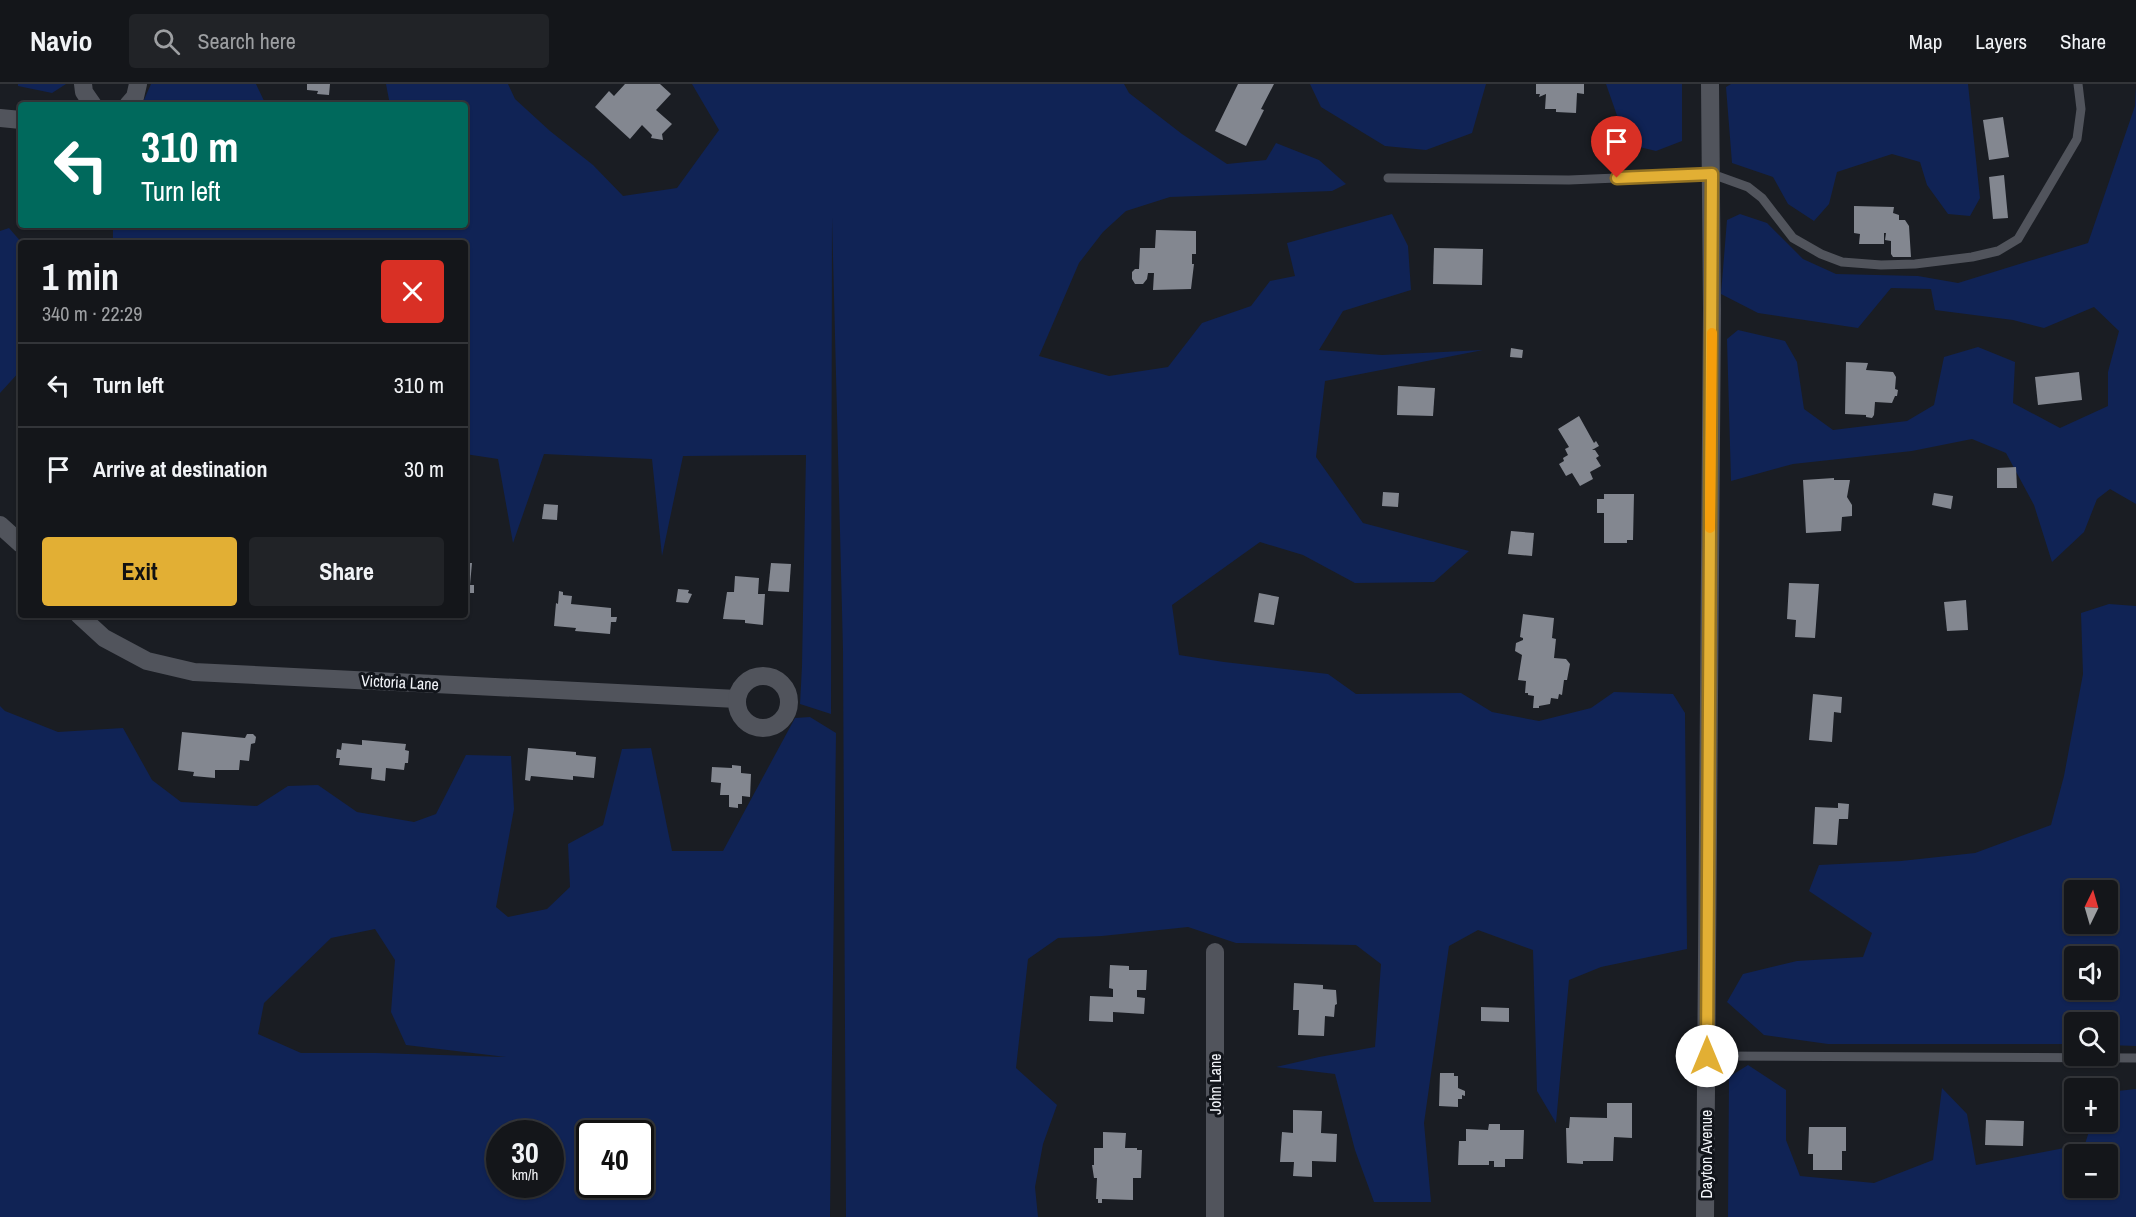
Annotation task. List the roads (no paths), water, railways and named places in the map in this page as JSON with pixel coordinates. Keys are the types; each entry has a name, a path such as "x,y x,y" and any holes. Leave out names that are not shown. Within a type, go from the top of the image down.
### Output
{"street":[{"path":"131,102 138,84"},
{"name":"Dayton Avenue","path":"1705,1217 1712,174 1710,84"},
{"path":"0,118 18,120"},
{"path":"0,525 18,541"},
{"name":"Victoria Lane","path":"82,618 104,638 147,661 194,672 737,699"},
{"name":"John Lane","path":"1215,952 1215,1217"}],"lane":[{"path":"1388,178 1569,180 1712,174 1748,187 1762,198 1793,238 1821,254 1842,262 1881,265 1915,264 1972,258 1998,251 2018,239 2077,140 2081,109 2078,84"},
{"path":"1707,1056 2136,1058"}]}
